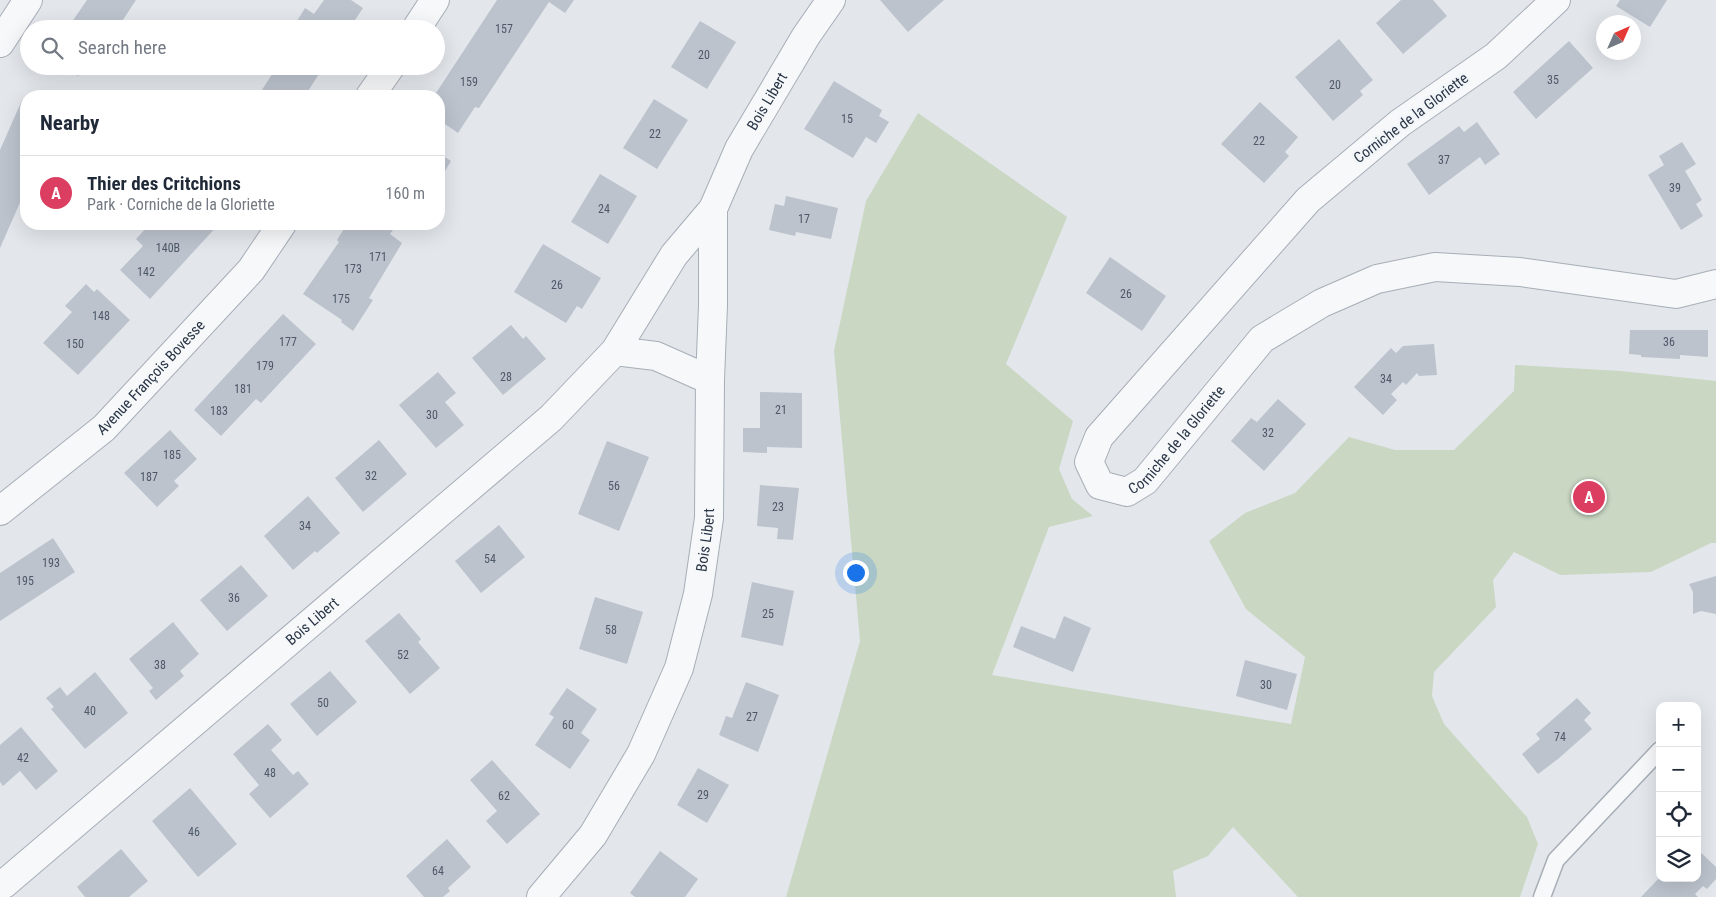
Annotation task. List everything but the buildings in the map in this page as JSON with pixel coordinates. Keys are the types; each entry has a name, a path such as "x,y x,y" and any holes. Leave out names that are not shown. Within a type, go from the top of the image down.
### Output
{"street":[{"path":"0,43 28,0"},
{"path":"422,20 435,0"},
{"name":"Bois Libert","path":"6,887 551,418 615,351 674,255 713,209 739,149 806,36 831,0"},
{"name":"Corniche de la Gloriette","path":"1556,0 1496,56 1400,123 1308,200 1099,437 1089,462 1100,485 1127,492 1145,481 1262,339 1322,302 1377,279 1435,267 1520,272 1676,294 1716,284"},
{"path":"374,90 384,75"},
{"name":"Bois Libert","path":"541,897 593,835 641,754 680,668 698,594 709,518 713,209"},
{"name":"Avenue François Bovesse","path":"0,511 104,428 251,270 278,230"},
{"path":"615,351 656,356 710,380"}],"lane":[{"path":"1542,897 1556,860 1656,754"}],"green space":[{"path":"918,113 1067,217 1006,364 1073,421 1059,469 1072,499 1093,516 1049,527 992,675 1291,724 1305,657 1246,609 1209,541 1245,513 1295,493 1349,437 1395,450 1454,450 1514,391 1515,365 1621,371 1716,381 1716,543 1711,543 1651,572 1560,575 1514,552 1493,580 1496,607 1434,672 1432,696 1444,724 1527,817 1538,844 1520,897 1298,897 1233,827 1208,856 1173,871 1176,897 786,897 860,641 834,351 866,201"}],"place":[{"name":"Thier des Critchions","path":"1589,497"}]}
